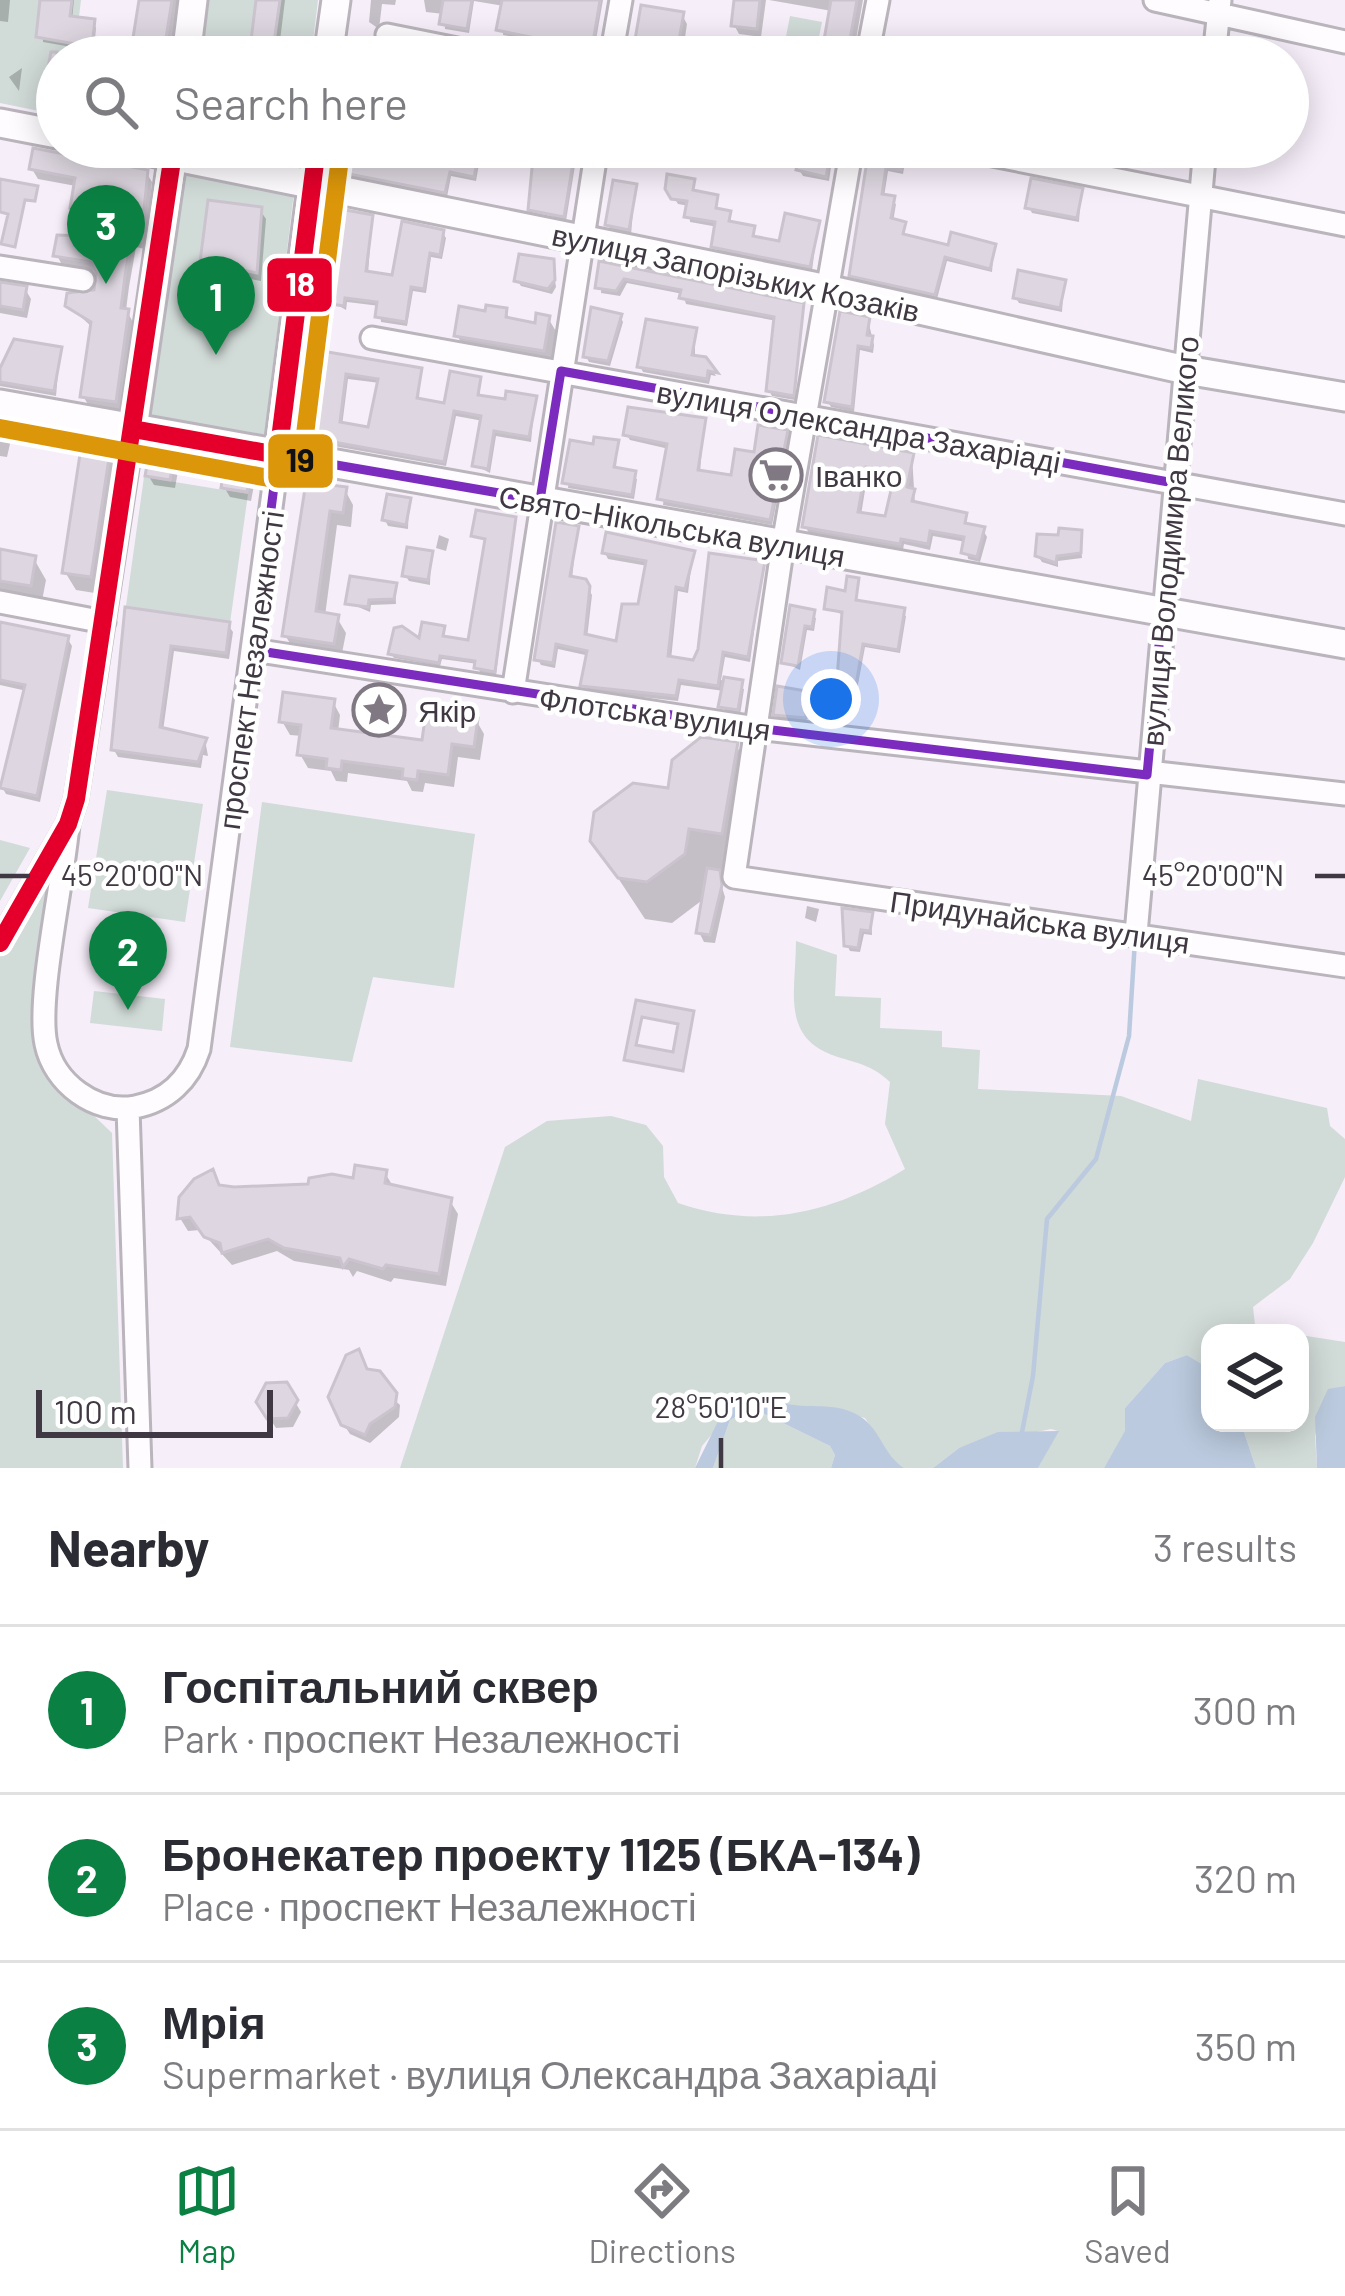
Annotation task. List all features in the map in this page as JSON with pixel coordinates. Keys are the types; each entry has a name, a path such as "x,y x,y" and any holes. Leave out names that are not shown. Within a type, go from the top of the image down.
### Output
{"main road":[{"path":"189,36 193,0"},
{"path":"331,36 336,0"},
{"path":"0,123 36,130"},
{"path":"133,429 171,168"},
{"name":"вулиця Запорізьких Козаків","path":"242,168 827,289 1185,378 1345,397"},
{"name":"проспект Незалежності","path":"278,455 314,168"},
{"name":"Свято-Нікольська вулиця","path":"0,404 1345,644"}],"street":[{"path":"615,36 621,0"},
{"path":"872,36 878,0"},
{"path":"1155,0 1219,6 1345,42"},
{"path":"1216,36 1219,6"},
{"path":"387,35 392,36"},
{"path":"513,692 594,168"},
{"path":"756,728 848,168"},
{"path":"1052,168 1345,225"},
{"name":"вулиця Володимира Великого","path":"1136,934 1160,614 1203,168"},
{"path":"0,267 83,280"},
{"name":"вулиця Олександра Захаріаді","path":"373,338 1345,514"},
{"path":"133,429 68,824 46,1044 68,1085 90,1101 128,1108 140,1468"},
{"name":"проспект Незалежності","path":"128,1108 158,1101 185,1079 199,1049 278,455"},
{"path":"0,602 104,622"},
{"name":"Флотська вулиця","path":"253,650 756,728 1345,794"},
{"name":"Придунайська вулиця","path":"756,728 734,877 1345,966"},
{"path":"0,943 68,824"}],"highlighted area":[{"path":"561,371 1174,483 1147,775 756,728 253,650 278,455 540,500"}],"shaded area":[{"path":"0,0 81,0 77,36 36,36 36,110 0,103"},
{"path":"206,0 318,0 314,36 201,36"},
{"path":"790,16 822,22 819,36 786,36"},
{"path":"185,172 294,192 264,441 151,423 147,414"},
{"path":"144,477 248,494 230,623 126,606"},
{"path":"107,790 203,804 185,922 88,908"},
{"path":"262,802 475,834 454,988 373,977 352,1062 230,1047"},
{"path":"0,840 30,848 0,901"},
{"path":"50,874 33,1038 45,1069 112,1133 123,1468 0,1468 0,956"},
{"path":"796,941 837,955 835,996 881,998 880,1028 942,1031 942,1047 980,1050 978,1089 1121,1096 1191,1121 1198,1079 1327,1108 1330,1126 1345,1139 1345,1177 1290,1279 1253,1307 1255,1324 1201,1324 1201,1364 1187,1355 1165,1363 1125,1408 1126,1431 1104,1468 1038,1468 1058,1431 1051,1429 959,1448 933,1468 904,1468 893,1461 865,1418 792,1409 745,1395 702,1446 695,1468 400,1468 505,1147 547,1121 611,1116 646,1125 663,1146 664,1177 678,1203 738,1216 795,1213 823,1206 905,1169 885,1124 890,1082 867,1067 821,1050 808,1039 795,1012"},
{"path":"94,991 165,999 162,1031 90,1023"},
{"path":"1309,1336 1345,1342 1345,1386 1328,1390 1315,1436 1317,1468 1256,1468 1244,1432 1309,1432"},
{"path":"752,1408 830,1446 835,1455 831,1468 713,1468 730,1420"}],"water":[{"path":"1187,1355 1201,1364 1201,1432 1244,1432 1256,1468 1104,1468 1125,1431 1125,1408 1165,1363"},
{"path":"1345,1386 1345,1468 1317,1468 1315,1417 1328,1389"},
{"path":"760,1393 786,1404 837,1408 861,1417 904,1468 831,1468 835,1455 830,1446 752,1408 730,1420 713,1468 695,1468 727,1403"},
{"path":"1059,1431 1038,1468 933,1468 959,1448 998,1432"}],"building":[{"path":"40,0 72,0 70,16 95,19 93,36 36,36"},
{"path":"139,0 172,0 166,36 133,36"},
{"path":"256,0 280,0 275,36 252,36"},
{"path":"443,0 472,0 467,29 439,24"},
{"path":"502,0 600,0 594,36 525,36 496,30"},
{"path":"734,0 760,0 757,29 731,26"},
{"path":"831,0 857,0 851,36 825,36"},
{"path":"641,5 684,12 680,36 636,36"},
{"path":"33,148 36,168 148,170 141,240 131,239 125,276 121,308 129,309 116,402 80,397 91,322 65,306 67,293 94,290 96,274 91,262 53,256 57,235 93,236 97,212 70,208 75,178 29,169"},
{"path":"349,168 476,168 474,177 450,172 445,193 349,174"},
{"path":"532,168 572,168 564,217 528,210"},
{"path":"796,168 828,168 826,177"},
{"path":"866,168 886,168 882,194 895,196 891,218 906,222 903,234 948,245 951,232 996,244 990,269 945,257 935,295 849,276"},
{"path":"667,174 695,179 693,190 718,195 716,208 731,211 729,221 755,226 753,236 779,241 785,213 820,221 810,267 711,247 715,222 684,217 687,201 671,199 665,189"},
{"path":"1031,178 1083,188 1077,218 1025,208"},
{"path":"0,179 38,186 35,201 25,200 15,247 1,244 8,214 0,212"},
{"path":"613,180 637,184 629,230 605,225"},
{"path":"208,200 262,207 257,273 200,262"},
{"path":"340,209 373,215 366,271 392,275 402,221 444,230 440,255 430,253 424,289 411,287 406,322 375,317 377,302 345,298 344,306 331,304"},
{"path":"519,254 554,259 555,280 548,289 514,281"},
{"path":"599,261 804,303 794,396 766,391 774,317 679,298 681,290 624,279 616,291 595,288"},
{"path":"1018,270 1066,280 1060,308 1013,298"},
{"path":"0,282 27,286 23,310 0,306"},
{"path":"486,305 507,308 506,317 535,323 536,313 550,316 544,351 454,336 459,306 485,311"},
{"path":"591,307 622,314 608,361 583,357"},
{"path":"840,311 870,317 867,335 873,336 871,348 858,346 852,407 824,402"},
{"path":"646,319 697,328 692,355 706,357 718,373 708,371 707,379 637,367"},
{"path":"14,339 62,347 54,391 0,382 0,368"},
{"path":"322,351 422,368 417,398 444,403 450,371 481,377 478,395 505,399 506,391 537,396 529,437 494,431 488,469 472,466 481,416 454,411 444,462 311,438","holes":["346,374 378,379 368,427 340,422"]},
{"path":"628,407 706,418 698,470 731,475 735,449 754,452 758,425 788,430 770,520 657,499 667,444 623,435"},
{"path":"818,435 914,453 907,487 915,489 912,501 967,513 965,523 985,527 977,557 961,553 964,537 930,531 928,544 901,539 900,544 802,527","holes":["866,467 895,473 885,516 858,512"]},
{"path":"594,437 619,440 614,467 636,471 632,495 562,483 570,440 593,444"},
{"path":"82,441 111,445 91,577 62,573"},
{"path":"149,454 174,459 170,480 145,476"},
{"path":"224,468 250,473 247,492 221,488"},
{"path":"306,482 347,487 343,513 330,511 316,611 339,615 334,644 282,636"},
{"path":"387,494 411,498 406,525 382,520"},
{"path":"476,510 516,517 495,672 474,668 475,661 440,656 439,663 388,654 394,628 402,626 419,638 422,622 445,626 443,636 468,640 485,539 471,536"},
{"path":"556,522 579,526 570,576 586,579 590,586 585,634 616,641 622,604 638,604 646,561 602,553 606,532 695,551 685,589 676,587 668,656 693,660 698,649 709,553 765,561 748,657 723,652 718,686 679,680 676,696 580,686 587,651 556,644 553,663 534,660"},
{"path":"1059,528 1082,530 1081,553 1057,556 1056,563 1035,556 1037,534 1058,535"},
{"path":"407,547 433,551 428,580 402,576"},
{"path":"0,549 36,556 31,586 0,581"},
{"path":"350,576 397,583 394,599 369,600 368,607 345,604"},
{"path":"847,576 859,578 856,600 905,608 898,650 863,644 852,708 835,706 842,612 824,609 827,587 845,591"},
{"path":"790,605 815,610 812,627 805,626 798,666 781,663"},
{"path":"125,607 230,622 226,653 171,646 160,727 207,738 198,762 111,750"},
{"path":"0,622 69,636 37,796 0,788 25,685 0,680"},
{"path":"724,677 743,680 738,710 718,707"},
{"path":"777,686 806,691 806,718 773,715"},
{"path":"283,692 335,699 331,728 422,740 426,711 478,718 474,747 452,744 448,775 418,771 417,780 402,778 403,769 342,761 341,770 326,768 327,759 297,755 301,725 279,722"},
{"path":"701,737 738,742 722,834 689,829 685,854 647,882 618,878 590,841 594,812 633,783 668,788 672,760"},
{"path":"707,868 720,870 722,885 710,935 696,933"},
{"path":"842,908 873,912 870,931 861,930 858,948 844,946"},
{"path":"636,1000 694,1011 683,1071 624,1060","holes":["642,1017 678,1024 673,1052 636,1045"]},
{"path":"355,1165 387,1170 385,1183 452,1198 439,1274 386,1265 383,1269 349,1259 343,1267 340,1258 284,1248 268,1239 222,1253 220,1243 204,1237 190,1217 177,1219 179,1197 194,1179 213,1169 219,1185 234,1187 308,1184 309,1178 332,1174 353,1178"},
{"path":"359,1349 367,1369 380,1371 397,1393 395,1407 370,1424 365,1435 341,1425 328,1397 346,1355"},
{"path":"287,1382 298,1400 288,1418 267,1419 256,1402 266,1383"}],"waterway":[{"path":"1022,1432 1033,1376 1047,1219 1096,1159 1129,1036 1135,940"}],"transit line":[{"name":"18","path":"0,943 68,824 76,799 171,168"},
{"name":"18","path":"133,429 278,455 314,168"},
{"name":"19","path":"0,428 274,479 293,474 302,458 339,168"}],"place":[{"name":"Мрія","path":"106,284"},
{"name":"Госпітальний сквер","path":"216,355"},
{"name":"Іванко","path":"776,475"},
{"name":"Якір","path":"379,710"},
{"name":"Бронекатер проекту 1125 (БКА-134)","path":"128,1010"}]}
